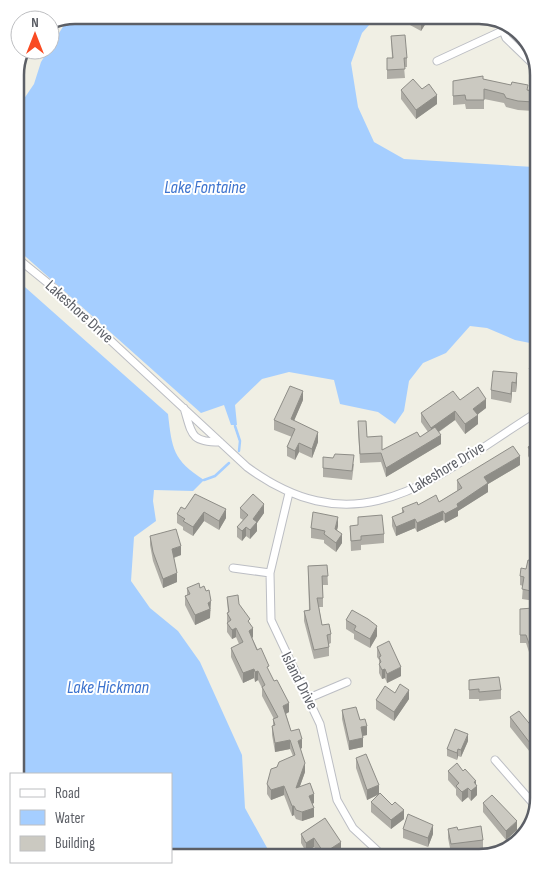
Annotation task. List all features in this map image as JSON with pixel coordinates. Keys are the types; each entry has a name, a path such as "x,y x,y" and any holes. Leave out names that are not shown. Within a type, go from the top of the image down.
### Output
{"street":[{"path":"437,61 502,30 520,54 528,60"},
{"name":"Lakeshore Drive","path":"24,264 54,288 254,472 289,493 316,501 346,504 394,497 428,481 530,417"},
{"path":"184,408 193,436 200,442 220,442"},
{"name":"Island Drive","path":"289,493 270,573 269,608 274,631 309,698 320,724 337,800 353,828 376,849"},
{"path":"233,568 270,573"},
{"path":"309,698 347,682"},
{"path":"495,760 530,800"}],"water":[{"name":"Lake Fontaine","path":"370,24 362,33 351,63 358,107 374,142 404,159 530,167 530,343 515,340 487,328 470,326 446,353 423,363 409,381 404,411 395,424 378,412 340,404 334,380 289,372 262,379 235,405 237,425 231,425 224,405 201,413 24,255 24,99 34,84 42,60 60,60 60,31 64,25"},
{"name":"Lake Hickman","path":"24,286 168,414 176,453 186,466 204,480 193,491 154,490 153,501 156,521 134,537 131,581 150,608 178,631 200,662 242,755 245,808 268,849 172,849 172,773 24,773"}],"building":[{"path":"405,35 407,58 404,58 405,69 387,70 387,58 393,58 391,36"},
{"path":"483,76 483,79 511,85 512,82 528,85 527,90 530,90 530,102 506,98 504,94 484,89 484,100 466,100 465,95 453,96 453,81"},
{"path":"413,79 422,89 429,84 437,95 416,110 401,90"},
{"path":"493,371 517,373 516,383 512,382 511,394 491,390"},
{"path":"290,386 303,391 291,419 318,432 312,449 299,443 295,451 287,447 295,429 274,420"},
{"path":"478,387 486,399 473,409 478,415 465,424 455,411 431,428 421,413 453,391 460,400"},
{"path":"358,421 366,421 367,437 382,436 382,450 417,432 420,437 435,427 441,435 386,468 381,453 360,454"},
{"path":"513,446 520,456 484,477 488,483 457,504 458,507 445,514 443,511 417,523 415,519 396,527 392,517 404,512 402,508 417,502 418,505 436,495 439,502 462,488 457,480"},
{"path":"335,454 354,455 352,471 323,468 323,457 333,458"},
{"path":"195,494 226,509 219,521 204,512 193,527 183,521 185,519 177,514 181,507 185,509"},
{"path":"253,494 264,504 253,519 257,522 250,530 246,527 242,531 237,527 248,515 240,508"},
{"path":"313,512 338,517 335,529 342,534 336,543 324,534 325,531 311,528"},
{"path":"382,515 384,534 361,536 361,540 351,541 350,526 358,525 358,517"},
{"path":"176,529 181,546 172,549 177,573 163,579 153,552 150,536"},
{"path":"528,560 530,560 530,591 522,589 524,577 520,576 521,568 526,569"},
{"path":"327,565 328,576 322,576 323,598 317,598 322,625 329,624 331,634 327,635 329,647 314,650 304,611 310,610 308,566"},
{"path":"199,583 200,588 204,586 206,591 209,590 211,601 208,603 210,609 195,615 185,596 190,594 187,588"},
{"path":"238,595 239,604 250,619 248,621 253,628 249,631 257,650 261,648 274,681 277,680 289,703 283,706 291,731 299,729 302,739 298,741 305,763 296,788 310,783 314,794 309,796 314,808 302,812 292,806 284,786 271,790 267,784 271,769 277,767 279,762 295,755 290,740 275,743 272,726 275,725 273,719 278,717 262,687 265,685 258,671 255,672 254,669 243,673 231,648 243,642 236,628 232,630 227,623 231,620 227,613 229,612 227,597"},
{"path":"530,608 530,646 526,635 520,635 520,609"},
{"path":"352,610 377,626 370,639 354,630 356,626 346,620"},
{"path":"389,641 401,667 387,674 385,669 382,670 379,664 381,662 379,657 381,656 377,647"},
{"path":"499,677 501,690 479,692 479,689 469,690 469,680"},
{"path":"400,684 409,690 394,712 376,700 385,686 395,693"},
{"path":"356,707 360,720 365,719 367,726 361,727 363,738 349,741 342,710"},
{"path":"519,711 530,724 530,743 510,717"},
{"path":"455,729 468,734 461,750 458,749 457,753 447,749"},
{"path":"366,754 379,785 367,790 356,758"},
{"path":"457,763 463,771 465,769 476,781 474,782 477,786 471,791 468,788 462,792 456,786 459,783 448,771"},
{"path":"380,793 392,805 395,802 404,810 391,820 371,802"},
{"path":"492,795 517,821 506,831 483,803"},
{"path":"408,814 433,825 428,838 403,829"},
{"path":"325,818 341,842 330,849 321,849 314,838 306,843 301,834"},
{"path":"481,826 483,840 451,844 448,829 457,827 458,830"}],"waterway":[{"path":"235,426 240,441 239,451"},
{"path":"204,480 215,476 229,463"}]}
